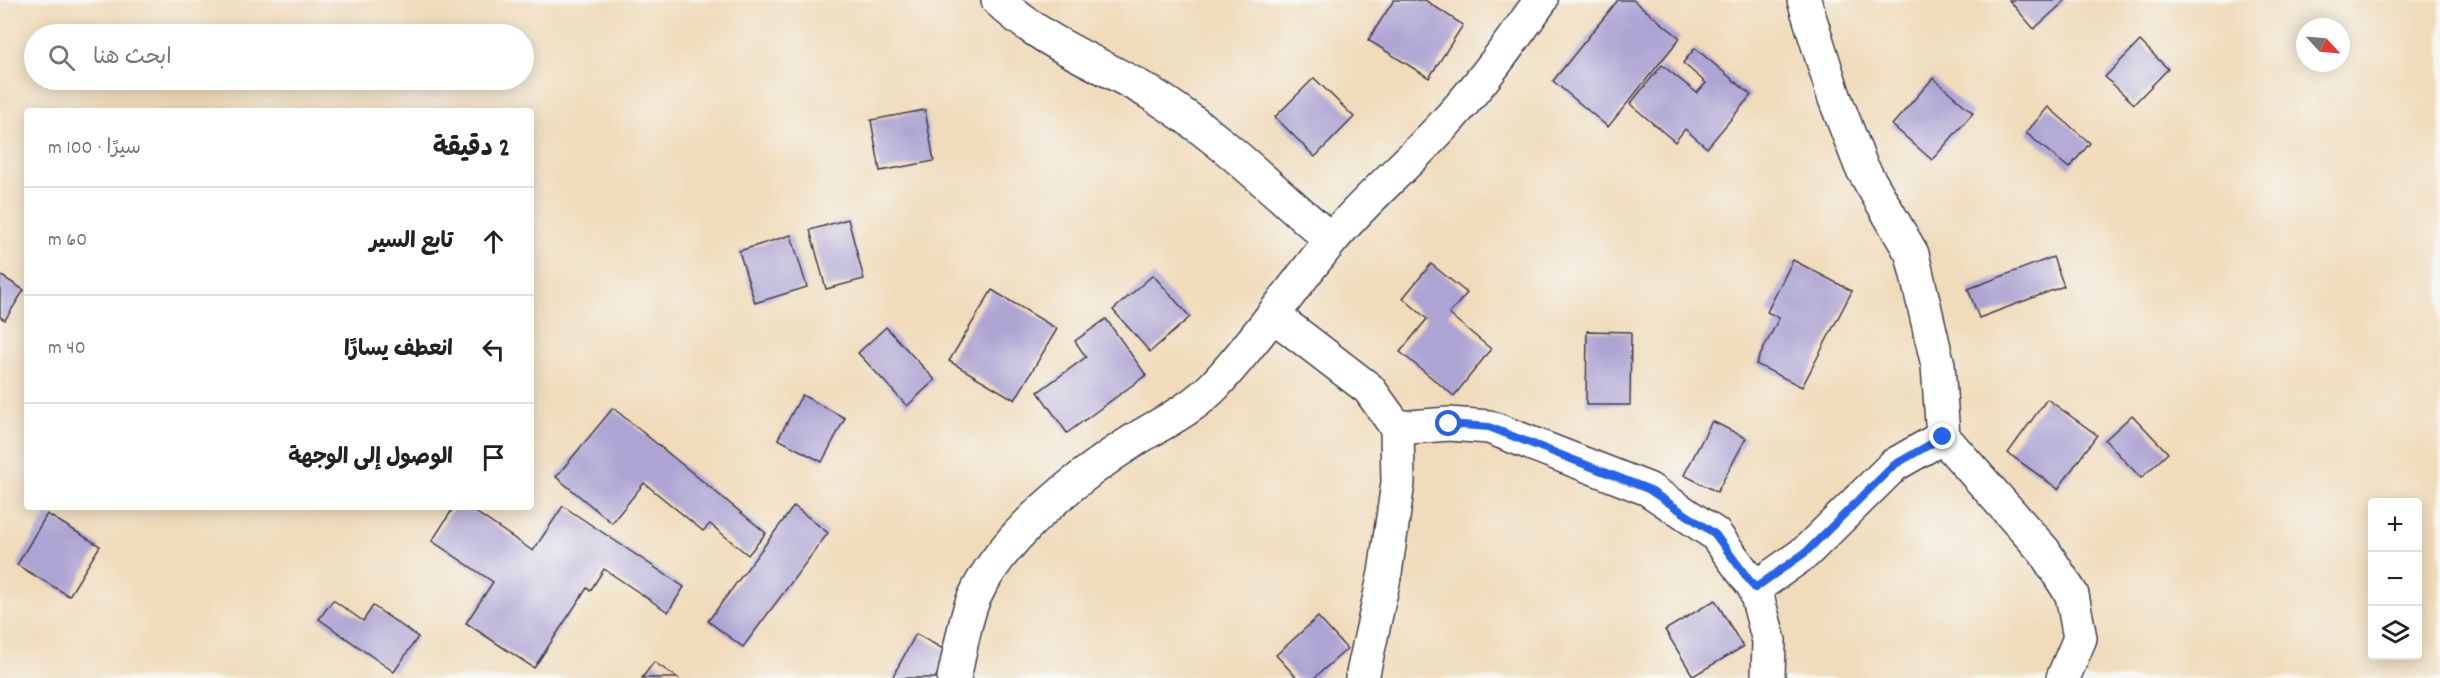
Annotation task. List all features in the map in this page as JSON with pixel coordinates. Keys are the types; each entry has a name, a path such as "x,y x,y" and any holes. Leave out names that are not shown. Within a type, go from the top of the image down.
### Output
{"street":[{"path":"998,0 1016,18 1063,48 1150,93 1204,131 1331,240"},
{"path":"954,678 974,599 995,563 1041,512 1089,471 1137,439 1178,416 1214,386 1274,316 1331,240 1449,119 1541,0"},
{"path":"1804,0 1833,96 1861,166 1912,254 1938,365 1943,437 2044,551 2072,595 2080,638 2063,678"},
{"path":"1274,316 1369,389 1397,428 1398,483 1385,573 1362,678"},
{"path":"1397,428 1449,424 1489,427 1648,489 1715,534 1755,588 1769,641 1768,678"},
{"path":"1755,588 1806,552 1894,465 1943,437"}],"building":[{"path":"1394,0 1425,0 1463,25 1429,78 1368,40"},
{"path":"1618,0 1633,0 1680,38 1608,127 1553,81"},
{"path":"2009,0 2066,0 2034,29"},
{"path":"2140,41 2168,69 2134,104 2105,77"},
{"path":"1695,48 1751,95 1707,148 1685,129 1675,142 1630,104 1662,65 1697,93 1706,83 1683,63"},
{"path":"1314,78 1354,117 1315,157 1275,117"},
{"path":"1933,78 1973,113 1932,160 1892,125"},
{"path":"2048,107 2090,143 2069,168 2026,133"},
{"path":"925,110 934,161 880,171 871,120"},
{"path":"848,219 864,279 826,289 810,230"},
{"path":"791,235 807,287 755,303 739,251"},
{"path":"2053,257 2064,286 1979,318 1968,289"},
{"path":"1793,260 1852,291 1802,387 1756,364 1779,318 1767,312"},
{"path":"1431,264 1467,293 1449,314 1491,349 1454,396 1400,352 1427,319 1403,298"},
{"path":"0,275 24,290 5,320 0,317"},
{"path":"1153,275 1190,317 1150,352 1113,310"},
{"path":"992,290 1057,329 1015,400 949,361"},
{"path":"1106,319 1146,375 1067,433 1038,392 1086,357 1075,341"},
{"path":"886,327 935,380 907,406 858,353"},
{"path":"1587,331 1631,332 1630,405 1586,405"},
{"path":"802,395 845,418 822,462 778,439"},
{"path":"2047,399 2097,435 2058,489 2008,453"},
{"path":"613,408 766,533 748,555 710,524 703,531 644,483 612,523 556,477"},
{"path":"2132,415 2168,453 2141,478 2105,440"},
{"path":"1712,421 1746,438 1717,492 1684,475"},
{"path":"563,506 684,587 668,612 604,569 590,591 587,588 534,668 466,623 493,582 432,541 452,510 472,510 533,551"},
{"path":"794,506 828,533 743,647 708,621"},
{"path":"47,514 100,546 69,596 17,565"},
{"path":"333,600 363,621 373,606 418,637 394,672 319,619"},
{"path":"1715,600 1743,647 1693,676 1665,630"},
{"path":"1318,617 1347,649 1314,678 1297,678 1276,655"},
{"path":"916,634 949,652 935,678 892,678"},
{"path":"654,662 678,678 642,678"}],"route":[{"path":"1449,424 1489,427 1648,489 1715,534 1733,555 1755,588 1806,552 1894,465 1943,437"}]}
